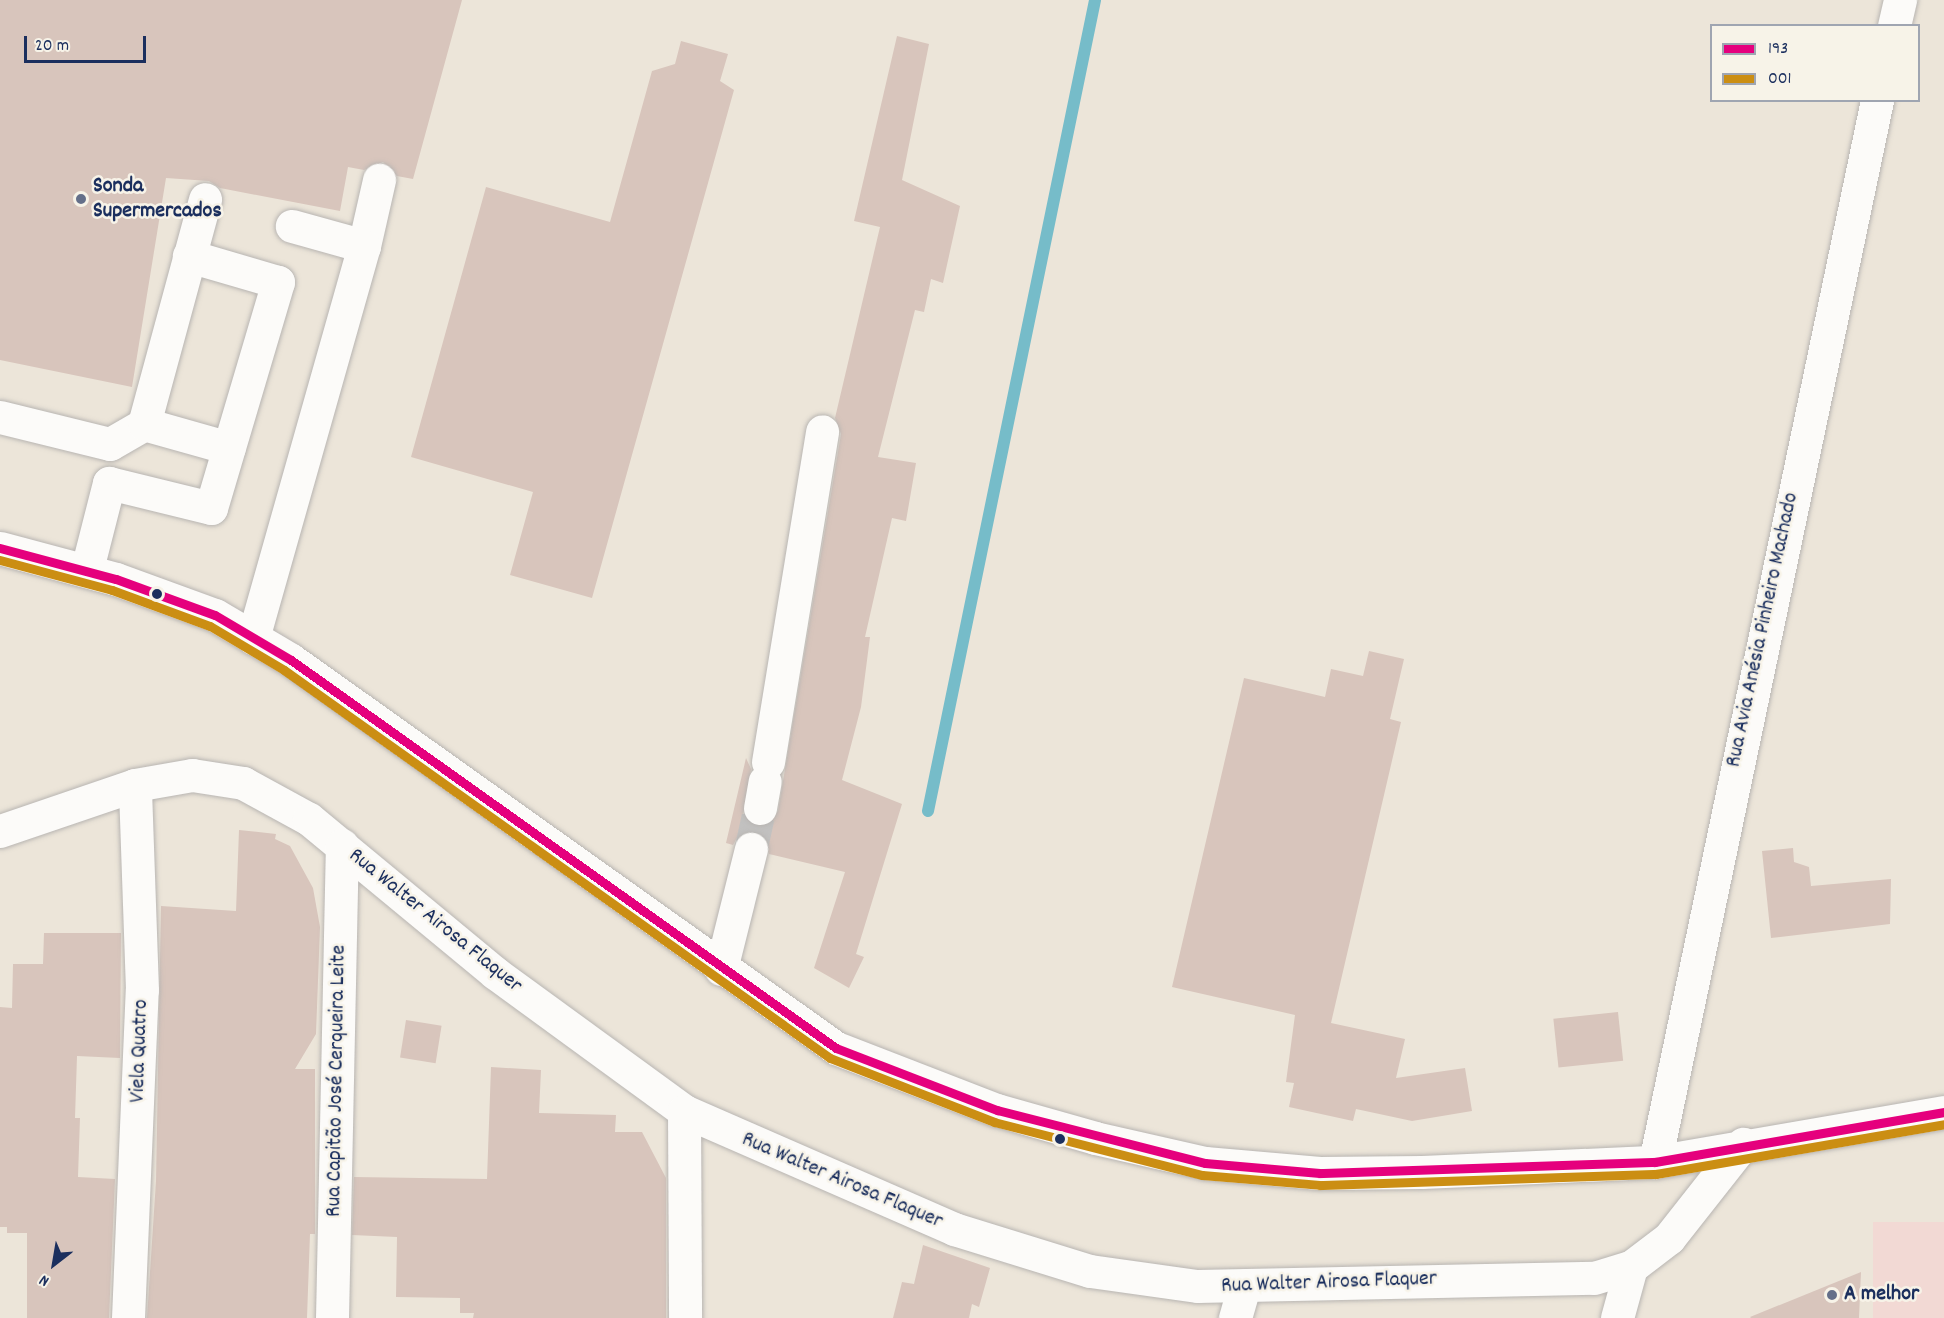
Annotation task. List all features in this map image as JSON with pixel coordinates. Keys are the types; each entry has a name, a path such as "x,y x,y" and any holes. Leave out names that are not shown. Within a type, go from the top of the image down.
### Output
{"street":[{"path":"1894,24 1900,0"},
{"name":"Rua Avia Anésia Pinheiro Machado","path":"1655,1162 1877,102"},
{"path":"253,638 364,246 379,180"},
{"path":"0,417 110,444 144,424 205,199"},
{"path":"292,226 364,246"},
{"path":"87,569 109,483 211,508 278,282 189,256"},
{"path":"144,424 229,448"},
{"path":"764,784 822,431"},
{"path":"0,548 87,569 214,615 253,638 798,1026 881,1067 1030,1119 1205,1163 1331,1173 1655,1162 1743,1144 1944,1112"},
{"name":"Rua Walter Airosa Flaquer","path":"0,831 135,785 192,776 243,783 274,797 342,845 495,973 684,1111 965,1233 1090,1271 1197,1286 1244,1287 1594,1278 1631,1267 1669,1238 1743,1144"},
{"name":"Viela Quatro","path":"128,1318 141,990 135,785"},
{"name":"Rua Capitão José Cerqueira Leite","path":"332,1318 342,845"},
{"path":"720,969 751,849"},
{"path":"684,1111 685,1318"},
{"path":"1617,1318 1631,1267"},
{"path":"1235,1318 1244,1287"}],"shaded area":[{"path":"1873,1222 1944,1222 1944,1318 1873,1318"}],"building":[{"name":"Sonda Supermercados","path":"0,0 462,0 413,179 397,176 383,162 364,170 348,167 340,211 220,188 209,181 166,178 132,387 0,360"},
{"path":"897,36 929,44 902,180 960,206 943,283 931,279 924,312 915,310 878,457 916,463 906,521 892,518 865,637 870,637 861,707 842,780 902,804 856,954 864,957 849,988 814,968 845,872 769,854 764,836 755,831 738,836 733,845 726,843 746,758 751,769 743,815 756,826 766,826 778,811 841,434 835,418 880,227 854,221"},
{"path":"681,41 728,54 720,81 734,90 592,598 510,575 533,492 411,457 486,187 610,222 652,71 675,64"},
{"path":"1369,651 1404,659 1390,719 1401,722 1331,1023 1405,1039 1396,1078 1465,1068 1472,1111 1412,1121 1356,1109 1353,1121 1289,1107 1294,1083 1286,1082 1295,1015 1172,987 1244,678 1325,697 1331,669 1363,676"},
{"path":"239,830 276,834 275,839 290,846 313,888 320,927 316,1034 295,1069 315,1069 315,1234 310,1234 307,1318 147,1318 156,1181 161,906 236,911"},
{"path":"1793,848 1794,862 1809,867 1811,886 1891,879 1890,924 1771,938 1762,851"},
{"path":"44,933 121,933 120,1058 77,1056 75,1118 80,1118 78,1177 115,1179 109,1318 27,1318 27,1233 7,1233 7,1227 0,1227 0,1007 12,1008 13,964 43,964"},
{"path":"1618,1012 1623,1061 1558,1068 1553,1019"},
{"path":"406,1020 442,1026 436,1063 400,1058"},
{"path":"491,1067 541,1070 539,1113 616,1115 615,1132 642,1132 666,1178 666,1318 473,1318 474,1313 460,1313 460,1298 396,1297 397,1237 352,1235 354,1177 487,1179"},
{"path":"923,1245 990,1268 979,1307 972,1304 969,1318 893,1318 902,1282 914,1284"},
{"name":"A melhor","path":"1861,1272 1859,1318 1750,1317"}],"waterway":[{"path":"928,811 1095,0"}],"tunnel":[{"path":"751,849 760,808"}],"transit line":[{"name":"193","path":"0,548 116,579 215,615 291,660 836,1048 997,1110 1205,1163 1320,1173 1655,1162 1944,1112"},
{"name":"001","path":"0,560 112,590 210,626 284,670 830,1058 994,1122 1202,1175 1320,1185 1656,1174 1944,1124"}],"place":[{"name":"Sonda Supermercados","path":"81,199"},
{"name":"A melhor","path":"1832,1295"}]}
